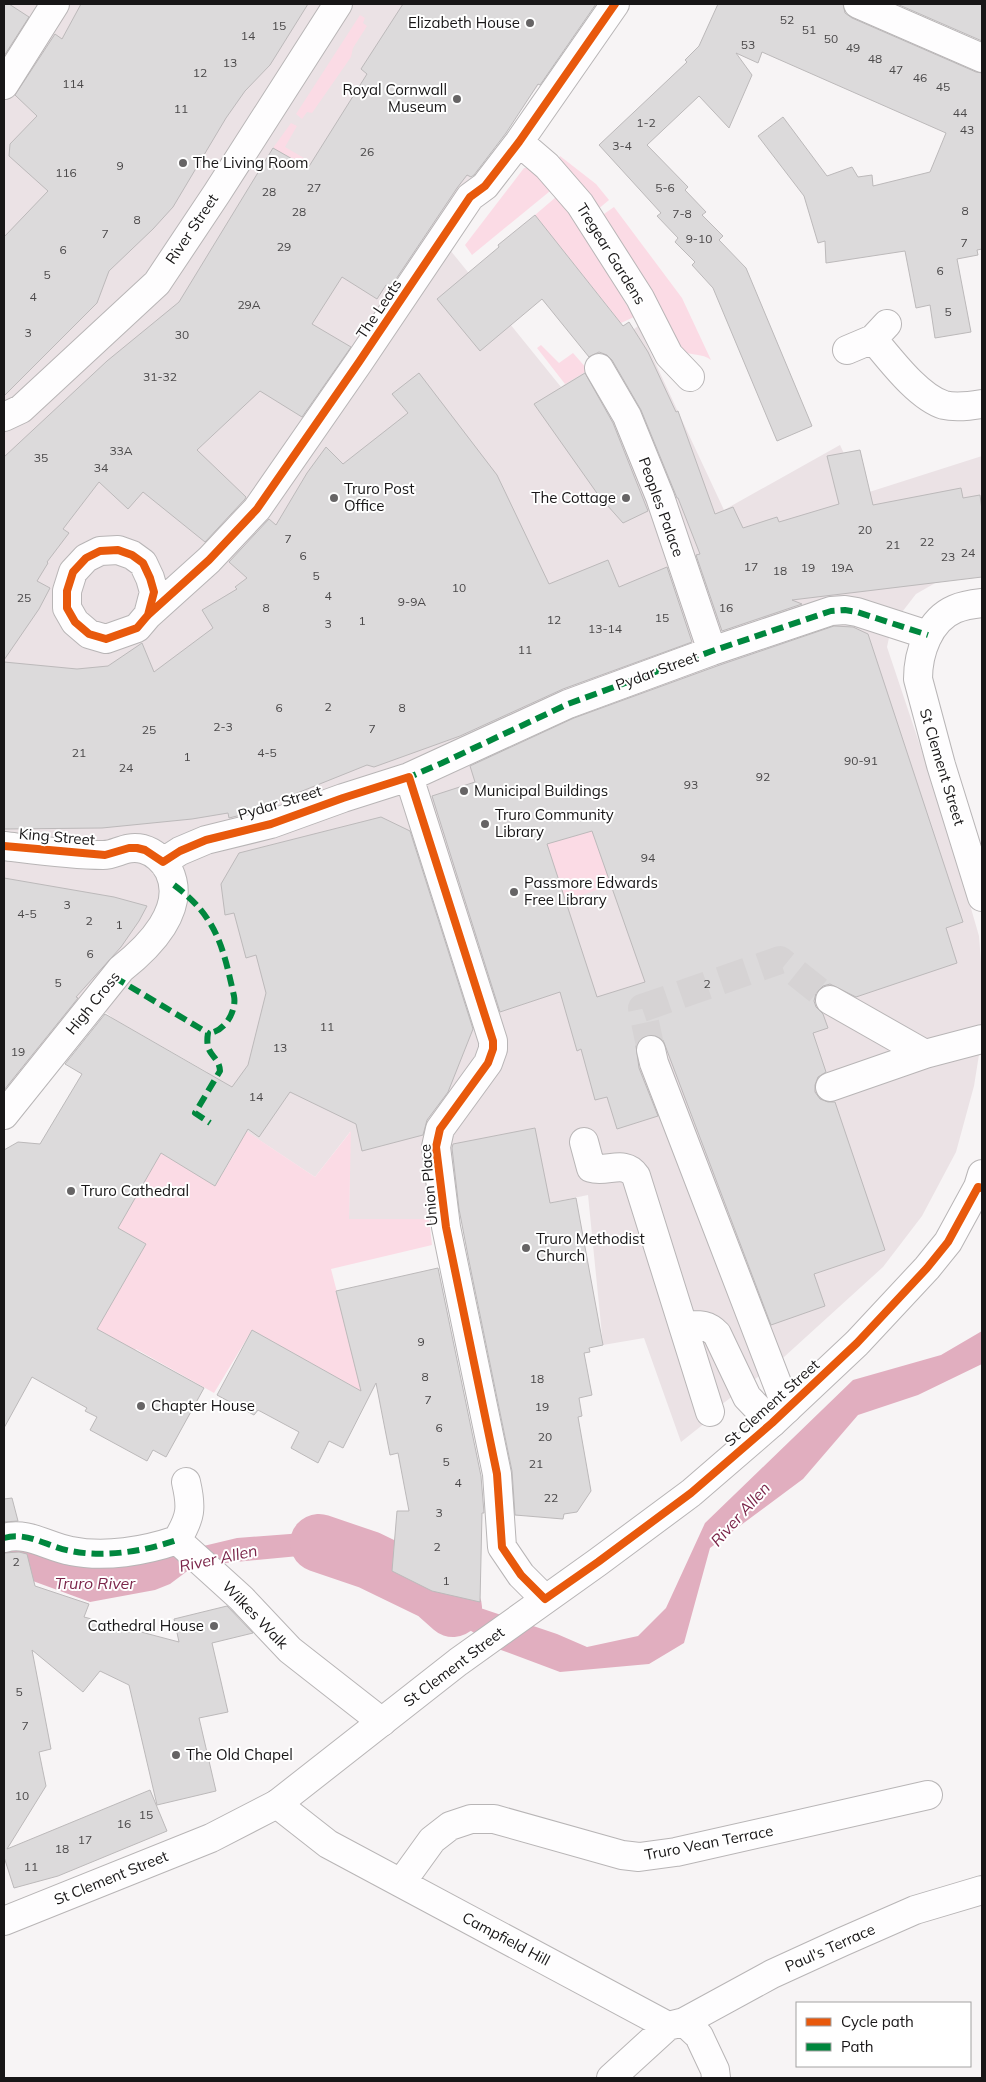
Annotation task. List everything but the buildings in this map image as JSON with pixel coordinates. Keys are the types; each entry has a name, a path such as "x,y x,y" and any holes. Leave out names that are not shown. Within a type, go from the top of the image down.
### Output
{"street":[{"path":"4,85 55,4"},
{"name":"River Street","path":"4,417 21,409 101,337 157,283 338,4"},
{"name":"The Leats","path":"148,615 209,560 257,509 360,362 470,197 485,186 519,142 616,4"},
{"path":"858,4 982,58"},
{"name":"Tregear Gardens","path":"519,142 547,166 580,204 640,298 670,355 690,376"},
{"path":"847,350 880,332 906,376 935,401 954,406 982,404"},
{"name":"Peoples Palace","path":"599,368 627,416 656,488 712,651"},
{"path":"928,635 943,617 954,610 982,603"},
{"name":"Pydar Street","path":"162,862 180,851 206,840 271,824 409,777 568,704 712,651 831,611 845,610 882,619 928,635"},
{"name":"St Clement Street","path":"928,635 918,666 920,691 982,897"},
{"name":"Union Place","path":"409,777 493,1041 494,1049 488,1063 440,1129 436,1147 446,1227 497,1474 502,1547 521,1575 545,1599"},
{"name":"King Street","path":"4,846 105,856 129,848 137,848 145,850 162,862"},
{"name":"High Cross","path":"4,1115 114,977 164,924 175,894 168,869 162,862"},
{"path":"830,1000 925,1054"},
{"path":"830,1087 925,1054 982,1040"},
{"path":"651,1050 654,1063 785,1411"},
{"path":"584,1142 591,1168 626,1167 632,1170 636,1176 710,1412"},
{"name":"St Clement Street","path":"4,1921 211,1838 277,1804 458,1662 691,1493 785,1411 857,1343 927,1268 948,1242 981,1183"},
{"path":"771,1324 785,1411"},
{"path":"683,1325 704,1325 712,1329 717,1334 747,1397 785,1411"},
{"path":"4,1538 20,1535 70,1551 97,1554 158,1547 188,1549 188,1522 191,1508 186,1482"},
{"name":"Wilkes Walk","path":"188,1549 241,1598 290,1650 382,1722"},
{"name":"Truro Vean Terrace","path":"401,1884 432,1840 450,1826 471,1819 494,1819 605,1851 638,1857 676,1852 928,1795"},
{"name":"Campfield Hill","path":"277,1804 328,1844 401,1884 699,2036 715,2070 716,2078"},
{"name":"Paul's Terrace","path":"611,2078 676,2024 772,1974 915,1910 982,1890"}],"shaded area":[{"path":"4,4 593,4 540,83 433,229 561,387 638,326 724,510 840,445 863,494 982,456 982,574 937,582 916,594 899,616 890,633 887,647 948,829 979,936 982,975 982,1036 974,1086 956,1152 922,1216 883,1267 784,1357 721,1405 710,1419 681,1442 644,1338 603,1345 588,1195 549,1203 562,1276 475,1292 448,1145 426,1149 429,1219 349,1219 350,1132 315,1177 193,1096 207,1072 114,1019 83,994 21,1094 4,1117"},
{"path":"360,15 365,18 363,23 367,26 353,48 351,57 312,113 307,112 302,119 296,114"},
{"path":"291,123 297,126 285,147 309,161 305,166 273,148"},
{"path":"560,156 596,184 609,200 597,210 557,161"},
{"path":"524,168 529,168 555,187 472,255 465,245"},
{"path":"556,197 577,222 634,317 621,323 535,215"},
{"path":"614,207 682,298 711,360 704,356 682,351 601,216"},
{"path":"541,345 559,363 573,353 588,370 565,384 537,348"},
{"path":"592,831 611,885 565,901 547,844"},
{"path":"194,1096 315,1177 351,1131 349,1219 429,1219 432,1245 331,1269 363,1392 252,1330 214,1393 136,1349 128,1362 60,1325 111,1304 146,1244 118,1228 161,1153 215,1186 235,1153 182,1119"}],"water":[{"name":"Truro River","path":"982,1331 982,1364 918,1395 858,1415 803,1479 710,1548 684,1643 649,1664 560,1672 501,1650 421,1599 374,1574 320,1554 194,1566 170,1584 155,1590 90,1602 22,1577 4,1582 4,1549 30,1543 149,1559 237,1538 316,1532 371,1549 393,1572 427,1590 557,1634 587,1647 638,1636 666,1608 705,1523 853,1380 941,1355"}],"waterway":[{"name":"River Allen","path":"319,1543 369,1560 435,1592 453,1608"}],"tunnel":[{"path":"651,1050 642,1008 780,960 830,1000"}],"marked path":[{"path":"405,779 568,704 712,651 831,611 845,610 857,612 928,635"},
{"path":"174,885 200,909 209,921 222,948 230,978 234,996 231,1014 224,1025 214,1032 208,1033"},
{"path":"114,977 208,1033 208,1047 217,1061 220,1071 195,1113 210,1123"},
{"path":"4,1538 13,1536 29,1538 62,1549 97,1554 138,1550 177,1540"}],"cycle path":[{"path":"148,615 154,592 143,563 132,555 118,550 100,551 86,558 73,572 67,591 67,608 75,622 89,634 106,639 137,628 148,615 209,560 257,509 470,197 485,186 519,142 615,4"},
{"path":"4,846 105,855 129,848 137,848 145,850 163,862 180,851 206,840 271,824 409,777 493,1041 493,1049 488,1063 440,1129 436,1147 446,1227 497,1474 502,1547 521,1575 545,1599 691,1493 772,1423 857,1343 927,1268 948,1242 978,1187 982,1188"}],"place":[{"name":"Elizabeth House","path":"530,23"},
{"name":"Royal Cornwall Museum","path":"457,99"},
{"name":"The Living Room","path":"183,163"},
{"name":"Truro Post Office","path":"334,498"},
{"name":"The Cottage","path":"626,498"},
{"name":"Municipal Buildings","path":"464,791"},
{"name":"Truro Community Library","path":"485,824"},
{"name":"Passmore Edwards Free Library","path":"514,892"},
{"name":"Truro Cathedral","path":"71,1191"},
{"name":"Truro Methodist Church","path":"526,1248"},
{"name":"Chapter House","path":"141,1406"},
{"name":"Cathedral House","path":"214,1626"},
{"name":"The Old Chapel","path":"176,1755"}]}
